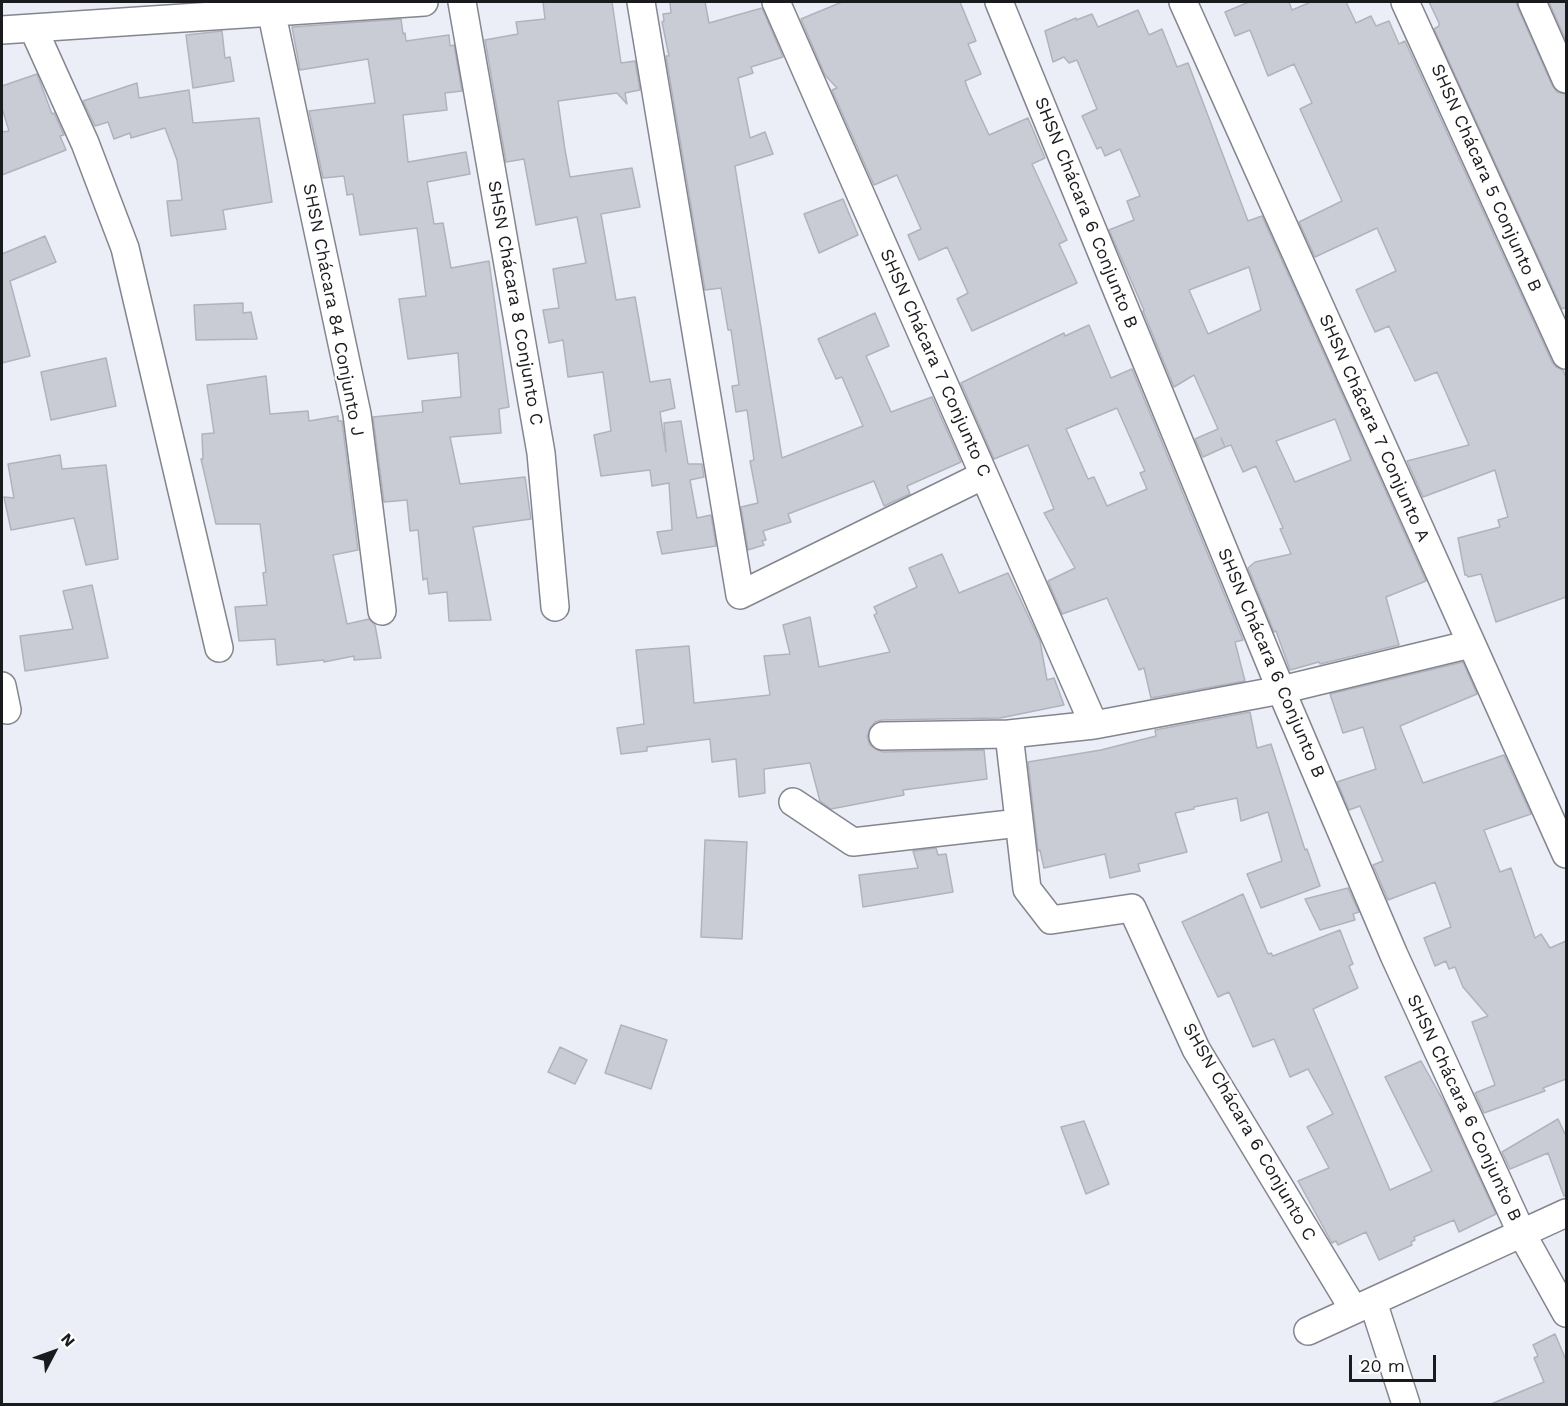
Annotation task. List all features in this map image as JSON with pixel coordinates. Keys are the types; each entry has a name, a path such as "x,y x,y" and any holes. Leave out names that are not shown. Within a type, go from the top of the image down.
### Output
{"street":[{"path":"2,30 33,28 63,13 271,10 424,2"},
{"name":"SHSN Chácara 8 Conjunto C","path":"462,2 541,453 555,607"},
{"path":"641,2 740,595 984,475"},
{"name":"SHSN Chácara 7 Conjunto C","path":"776,2 1094,725"},
{"name":"SHSN Chácara 6 Conjunto B","path":"999,2 1281,690 1394,956 1522,1234 1566,1312"},
{"name":"SHSN Chácara 7 Conjunto A","path":"1183,2 1566,854"},
{"name":"SHSN Chácara 5 Conjunto B","path":"1406,2 1566,355"},
{"path":"1532,2 1566,79"},
{"name":"SHSN Chácara 84 Conjunto J","path":"271,10 357,414 382,611"},
{"path":"33,28 85,143 125,248 219,648"},
{"path":"883,736 1009,734 1094,725 1281,690 1471,644"},
{"name":"SHSN Chácara 6 Conjunto C","path":"1009,734 1028,889 1051,920 1132,908 1196,1049 1364,1306"},
{"path":"793,802 853,842 1019,823"},
{"path":"1308,1331 1566,1214"},
{"path":"1364,1306 1406,1404"}],"building":[{"path":"543,2 612,2 621,63 635,61 640,90 625,93 627,104 617,93 558,101 565,150 570,177 632,168 640,207 601,214 616,300 635,297 650,382 670,379 675,408 660,412 666,452 664,423 681,421 688,464 702,464 704,477 690,480 697,518 711,515 716,546 662,554 657,532 672,530 669,483 652,486 650,470 601,476 594,435 611,431 603,372 568,377 563,340 549,343 543,310 559,308 553,269 586,263 577,217 536,225 524,159 506,162 485,40 518,34 516,22 545,19"},
{"path":"670,2 705,2 709,23 762,8 783,57 751,67 753,73 738,78 750,138 765,132 773,154 735,166 782,458 863,426 842,377 836,379 818,339 875,313 889,346 866,356 891,412 932,397 961,462 907,486 910,494 884,506 874,481 788,514 791,522 763,531 766,540 762,541 764,545 748,550 741,507 758,503 750,461 754,460 747,410 736,412 732,386 739,385 731,330 728,330 721,288 705,290 666,56 669,56 662,22 664,21 663,14 671,13"},
{"path":"842,2 960,2 976,41 968,44 981,74 965,81 969,92 989,135 1028,118 1045,158 1032,164 1067,240 1059,244 1077,283 972,331 957,299 968,293 947,247 919,260 908,235 921,229 897,175 874,185 832,90 837,88 825,75 801,19"},
{"path":"1249,2 1289,2 1292,10 1311,2 1346,2 1356,23 1371,16 1376,26 1389,21 1399,44 1405,41 1552,362 1563,370 1566,378 1566,597 1496,622 1481,574 1468,577 1465,575 1458,538 1500,527 1498,520 1508,517 1495,470 1423,497 1407,461 1469,445 1437,372 1415,381 1389,326 1375,332 1356,290 1396,271 1377,228 1315,257 1299,222 1342,201 1300,109 1312,103 1294,64 1268,76 1250,30 1235,36 1225,12"},
{"path":"1429,2 1516,2 1552,85 1557,92 1566,94 1566,307 1562,309 1434,29 1439,26 1439,23"},
{"path":"1549,2 1566,2 1566,41"},
{"path":"1138,10 1149,35 1162,29 1177,67 1188,63 1248,221 1262,216 1426,581 1386,597 1399,645 1290,670 1276,631 1274,632 1248,568 1255,562 1291,554 1280,529 1283,528 1256,466 1243,472 1231,445 1203,457 1195,439 1218,429 1194,375 1174,387 1109,230 1134,220 1127,201 1140,196 1120,149 1105,156 1101,147 1097,149 1082,116 1097,109 1077,60 1069,63 1064,57 1053,62 1045,31 1092,14 1098,27","holes":["1249,267 1261,310 1208,334 1189,290","1335,419 1351,460 1295,482 1276,441"]},
{"path":"401,19 406,41 449,35 450,46 454,45 462,91 445,93 447,110 403,115 408,162 466,152 470,174 427,182 434,224 443,223 451,268 489,261 509,407 499,409 501,433 450,437 460,484 525,477 531,519 473,527 491,620 449,621 447,592 429,594 427,578 423,580 418,530 410,531 407,500 384,502 373,417 423,412 422,401 461,397 458,353 408,359 399,299 426,296 417,228 360,235 353,194 347,195 344,176 323,178 309,111 375,103 368,59 300,70 292,27"},
{"path":"222,31 225,58 230,57 234,81 193,88 186,35"},
{"path":"37,74 52,114 54,113 64,135 60,136 66,150 2,175 2,132 9,131 2,108 2,86"},
{"path":"137,83 139,98 189,90 193,123 259,118 272,202 223,210 226,229 171,236 167,201 182,200 177,160 165,128 131,138 130,133 114,139 108,122 95,126 83,101"},
{"path":"843,199 858,235 819,253 804,214"},
{"path":"45,236 56,262 10,281 30,356 2,363 2,254"},
{"path":"243,303 243,313 251,312 257,339 196,340 194,305"},
{"path":"1089,325 1111,378 1132,369 1243,640 1235,642 1245,681 1151,698 1144,668 1139,670 1107,598 1062,614 1048,581 1075,568 1044,513 1054,509 1028,445 994,459 961,383 1064,333 1065,336","holes":["1117,408 1145,471 1140,473 1147,489 1107,506 1094,477 1088,479 1066,429"]},
{"path":"106,358 116,406 51,420 41,372"},
{"path":"266,376 270,414 308,411 309,421 338,416 338,421 342,421 358,550 333,555 347,624 369,619 375,625 381,658 354,660 354,656 324,662 324,660 277,665 275,639 239,641 235,607 267,605 263,573 266,572 260,524 216,524 201,459 203,459 202,434 214,433 207,385"},
{"path":"60,455 62,469 106,465 118,559 86,565 74,518 11,530 4,497 14,498 8,464"},
{"path":"942,554 959,593 1008,573 1040,641 1047,680 1054,678 1064,705 1000,718 882,720 875,722 867,737 870,745 883,752 984,750 987,779 903,790 904,795 831,809 820,801 810,763 764,769 765,793 739,797 736,759 712,762 710,739 647,747 647,751 621,754 617,728 644,724 636,650 689,646 694,703 770,695 764,656 790,654 783,625 810,617 819,667 890,652 874,615 877,613 874,607 917,587 909,568"},
{"path":"92,585 108,658 25,671 20,636 73,629 63,591"},
{"path":"1463,662 1477,694 1400,726 1423,783 1504,755 1531,814 1484,830 1500,872 1511,868 1535,938 1541,934 1550,948 1566,941 1566,1079 1543,1088 1545,1091 1484,1113 1475,1093 1495,1085 1472,1022 1488,1016 1463,987 1455,967 1449,969 1446,961 1435,966 1424,938 1451,927 1435,882 1388,900 1373,865 1383,861 1360,806 1349,810 1337,782 1376,769 1363,727 1343,733 1330,694"},
{"path":"1250,712 1257,748 1271,744 1305,850 1307,849 1320,886 1261,908 1247,874 1282,861 1268,812 1241,821 1237,798 1175,813 1187,852 1138,864 1140,871 1110,878 1105,854 1044,868 1040,850 1038,851 1028,762 1101,750 1156,736 1155,730"},
{"path":"705,840 747,842 742,939 701,937"},
{"path":"936,848 938,855 946,854 953,892 863,907 859,875 918,868 913,851"},
{"path":"1348,888 1359,912 1353,914 1355,920 1320,930 1305,899"},
{"path":"1243,894 1268,954 1271,953 1273,956 1340,930 1353,964 1349,966 1358,988 1313,1009 1390,1190 1432,1171 1385,1077 1421,1061 1444,1102 1496,1214 1459,1232 1454,1220 1414,1237 1412,1245 1379,1260 1366,1232 1338,1245 1336,1241 1332,1243 1298,1181 1329,1168 1307,1127 1333,1114 1308,1069 1290,1077 1274,1039 1253,1047 1229,992 1218,997 1182,922"},
{"path":"621,1025 667,1040 651,1089 605,1073"},
{"path":"560,1047 587,1060 575,1084 548,1072"},
{"path":"1558,1119 1566,1136 1566,1196 1564,1196 1548,1153 1510,1169 1502,1152"},
{"path":"1084,1121 1109,1184 1086,1194 1061,1127"},
{"path":"1555,1334 1566,1360 1566,1404 1491,1404 1544,1382 1534,1358 1538,1356 1533,1345"}]}
